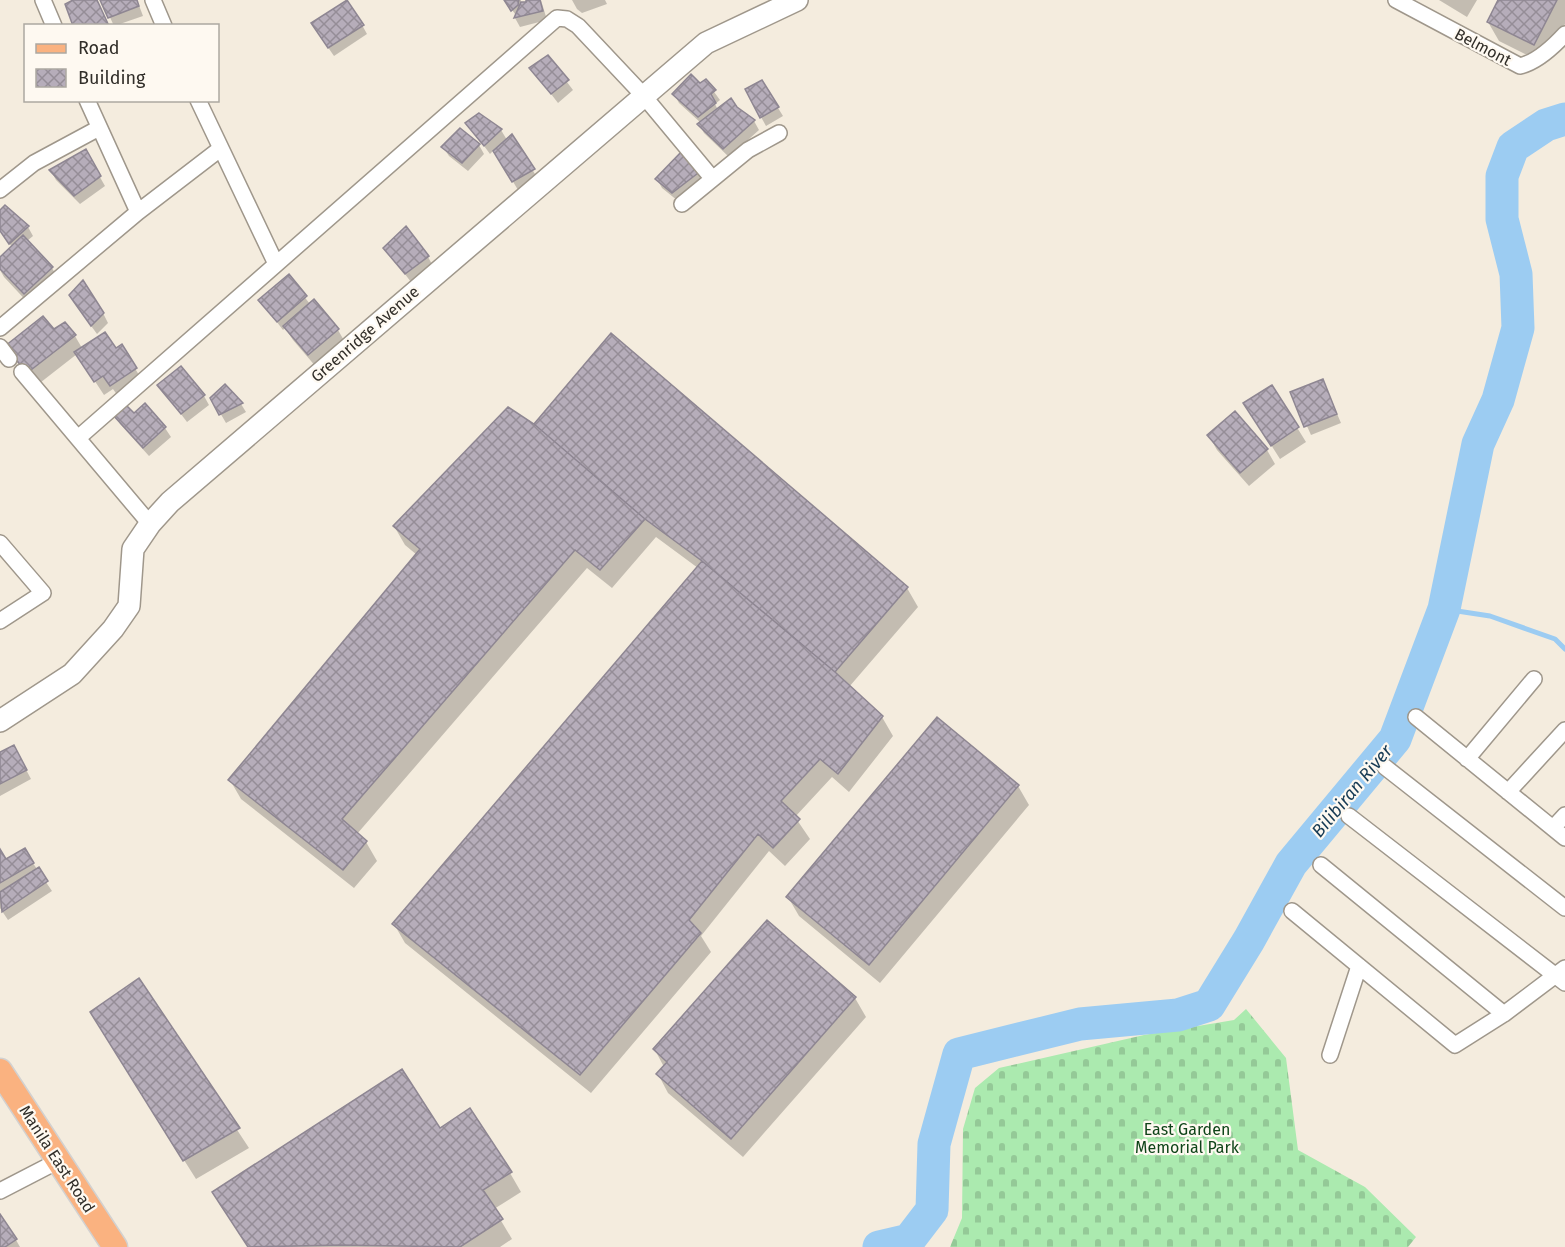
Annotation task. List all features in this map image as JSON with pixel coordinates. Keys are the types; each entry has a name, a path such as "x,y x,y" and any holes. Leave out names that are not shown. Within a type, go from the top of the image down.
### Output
{"main road":[{"name":"Manila East Road","path":"0,1071 115,1247"}],"street":[{"path":"43,0 53,24"},
{"path":"153,0 163,24"},
{"name":"Greenridge Avenue","path":"0,721 72,674 113,629 129,606 133,549 150,524 170,502 706,43 797,0"},
{"name":"Belmont","path":"1396,0 1520,66 1529,64 1565,34"},
{"path":"78,438 557,18 567,19 578,26 643,95 712,178"},
{"path":"88,102 138,212"},
{"path":"199,102 276,264"},
{"path":"0,190 34,163 99,128"},
{"path":"682,204 748,150 779,133"},
{"path":"0,328 138,212 220,149"},
{"path":"22,372 150,524"},
{"path":"0,543 43,593 0,621"},
{"path":"1467,759 1534,680"},
{"path":"1416,717 1565,838"},
{"path":"1508,792 1565,730"},
{"path":"1385,767 1565,908"},
{"path":"1552,828 1565,815"},
{"path":"1292,910 1455,1045 1562,976 1349,816"},
{"path":"1321,865 1504,1014"},
{"path":"1330,1055 1359,966"},
{"path":"0,1191 58,1161"}],"green space":[{"name":"East Garden Memorial Park","path":"1246,1009 1286,1058 1298,1150 1365,1187 1416,1237 1408,1247 950,1247 962,1218 963,1129 975,1088 999,1068 1144,1035 1234,1020"}],"building":[{"path":"73,0 97,0 108,24 72,24 65,4"},
{"path":"100,0 137,0 139,6 108,18"},
{"path":"347,0 364,25 328,48 311,23"},
{"path":"504,0 519,0 518,5 511,11"},
{"path":"526,0 540,0 543,11 514,18 521,2 526,2"},
{"path":"1498,0 1557,0 1534,45 1487,22"},
{"path":"548,55 569,80 551,94 529,68"},
{"path":"691,74 700,83 706,79 716,90 711,94 716,103 698,117 672,94"},
{"path":"762,80 779,107 760,118 745,89"},
{"path":"731,98 737,107 755,120 723,149 697,124"},
{"path":"479,113 502,129 484,146 465,123"},
{"path":"460,128 480,144 462,163 441,147"},
{"path":"512,134 535,169 512,182 493,151"},
{"path":"688,145 706,167 672,193 655,179"},
{"path":"86,149 101,176 74,196 49,170"},
{"path":"5,205 29,226 9,244 0,231 0,210"},
{"path":"406,226 429,256 405,274 383,248"},
{"path":"23,235 53,267 24,294 0,269 0,257"},
{"path":"289,274 307,296 277,322 258,300"},
{"path":"83,280 104,313 91,326 69,295"},
{"path":"314,299 339,329 308,355 283,326"},
{"path":"43,316 54,329 65,322 76,335 27,373 5,346"},
{"path":"105,332 116,348 122,344 137,368 110,386 103,376 94,382 74,352"},
{"path":"611,333 908,587 835,672 702,561 645,519 534,424"},
{"path":"181,366 205,395 181,414 157,385"},
{"path":"181,366 205,395 181,414 157,385"},
{"path":"1323,379 1337,414 1304,427 1290,392"},
{"path":"225,384 243,403 219,415 210,398"},
{"path":"1272,385 1299,427 1271,446 1243,403"},
{"path":"145,403 166,427 143,448 113,415 125,404 134,413"},
{"path":"508,407 534,424 645,519 600,570 575,550 342,819 367,841 343,870 228,780 420,549 393,526"},
{"path":"1235,411 1268,449 1240,473 1207,435"},
{"path":"702,561 835,672 883,716 838,774 820,759 781,801 800,819 773,848 758,834 689,920 701,933 580,1075 392,924"},
{"path":"937,717 1019,785 869,965 786,897"},
{"path":"14,745 27,770 0,784 0,752"},
{"path":"25,848 34,863 0,883 0,849 6,859"},
{"path":"39,867 48,881 2,912 0,892"},
{"path":"767,920 856,997 731,1139 656,1074 667,1062 653,1049"},
{"path":"139,978 240,1128 183,1161 90,1012"},
{"path":"402,1069 440,1128 470,1108 512,1172 483,1190 503,1219 460,1247 341,1245 248,1247 212,1192"},
{"path":"0,1214 17,1239 5,1247 0,1247"}],"waterway":[{"name":"Bilibiran River","path":"879,1247 909,1240 932,1210 934,1144 959,1054 1080,1024 1178,1015 1209,1005 1249,940 1291,864 1395,739 1444,609 1478,444 1498,400 1518,328 1516,274 1502,219 1502,176 1513,147 1546,125 1565,119"},
{"path":"1444,609 1490,616 1555,639 1565,649"}]}
